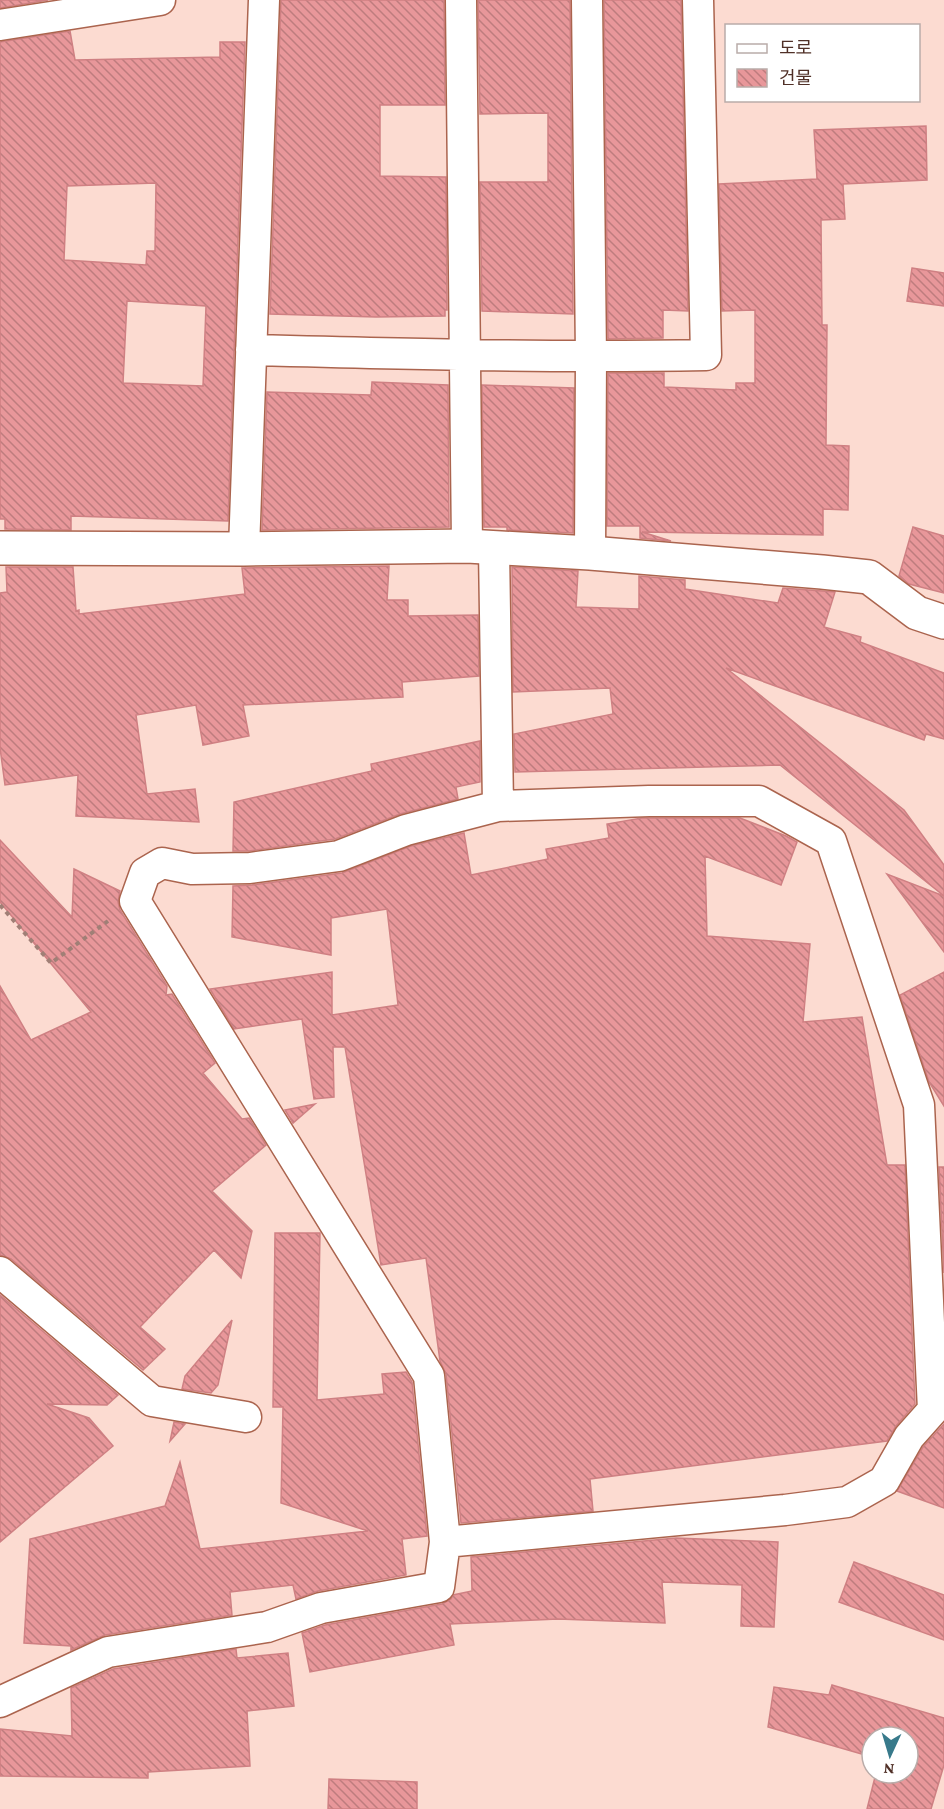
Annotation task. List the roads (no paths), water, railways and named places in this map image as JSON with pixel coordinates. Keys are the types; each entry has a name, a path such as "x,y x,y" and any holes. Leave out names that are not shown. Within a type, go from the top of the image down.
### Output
{"street":[{"path":"0,25 160,0"},
{"path":"244,549 264,0"},
{"path":"461,0 465,356 498,806"},
{"path":"587,0 591,357 590,553"},
{"path":"250,350 465,356 706,355 698,0"},
{"path":"0,548 480,547 590,553 869,578 917,613 944,622"},
{"path":"0,1702 108,1652 267,1627 321,1608 439,1587 445,1542 429,1376 135,901 145,873 162,863 192,869 250,868 339,856 406,831 498,806 649,801 759,801 831,841 919,1105 938,1411 909,1437 884,1481 847,1502 785,1510 445,1542"},
{"path":"0,1272 152,1401 246,1417"}]}
